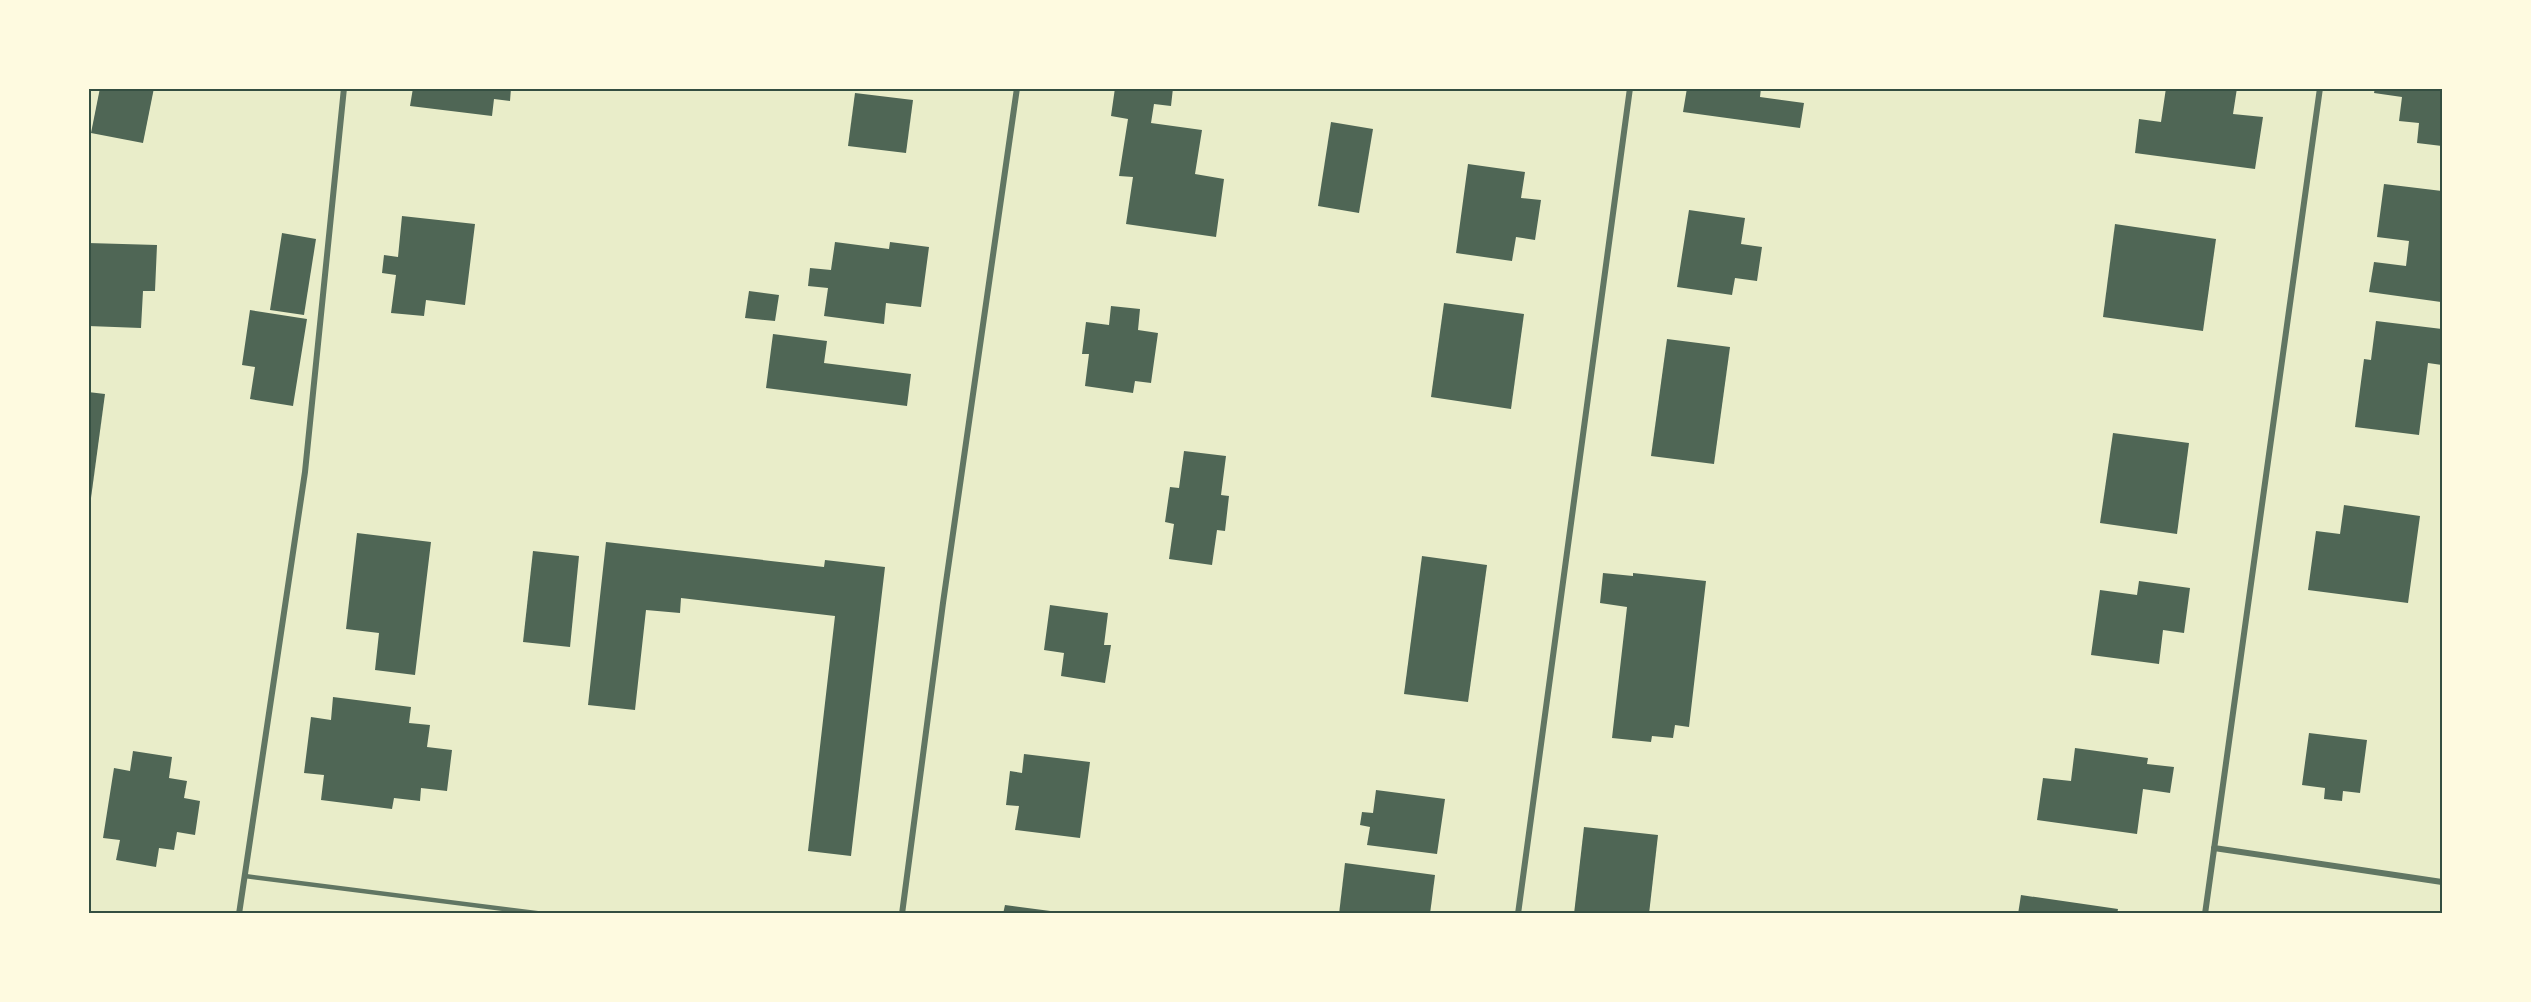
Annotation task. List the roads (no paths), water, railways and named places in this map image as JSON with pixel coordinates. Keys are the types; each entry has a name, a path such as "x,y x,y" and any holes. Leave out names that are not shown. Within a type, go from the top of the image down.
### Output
{"street":[{"path":"239,914 305,472 344,88"},
{"path":"902,914 943,603 1017,88"},
{"path":"1518,914 1630,88"},
{"path":"2205,914 2320,88"},
{"path":"2214,848 2442,882"}],"lane":[{"path":"245,876 544,914"}]}
